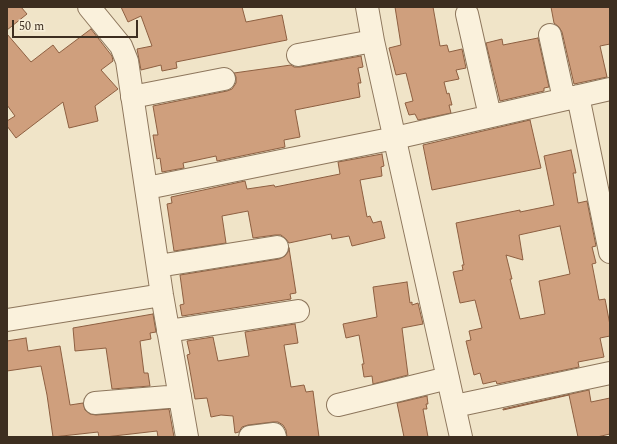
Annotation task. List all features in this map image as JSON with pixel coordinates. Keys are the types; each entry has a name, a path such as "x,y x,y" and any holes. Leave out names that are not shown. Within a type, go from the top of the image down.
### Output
{"street":[{"path":"89,7 121,46 127,61 162,295 187,437"},
{"path":"367,7 373,41 461,437"},
{"path":"467,14 490,116"},
{"path":"550,35 571,97 610,252"},
{"path":"298,55 373,41"},
{"path":"132,97 224,79"},
{"path":"146,188 395,138 610,89"},
{"path":"158,266 277,247"},
{"path":"7,320 162,295"},
{"path":"168,331 298,311"},
{"path":"454,406 610,374"},
{"path":"338,405 448,378"},
{"path":"95,403 180,396"},
{"path":"250,437 274,434 275,437"}],"building":[{"path":"7,7 21,7 27,14 7,30"},
{"path":"121,7 242,7 246,22 282,15 287,40 176,62 177,68 162,71 161,65 141,70 137,49 152,46 141,16 128,22"},
{"path":"395,7 433,7 440,46 447,45 449,52 462,49 466,68 456,70 459,79 444,82 452,105 449,105 451,113 418,120 415,114 409,115 405,103 413,101 406,73 396,75 389,48 401,45"},
{"path":"551,7 610,7 610,44 600,46 607,77 574,84 562,32 554,23"},
{"path":"91,29 112,56 113,61 101,70 118,89 95,106 98,121 69,128 63,102 16,138 7,126 7,121 15,116 7,105 7,34 31,62 53,45 59,53"},
{"path":"538,38 549,87 544,88 544,91 500,101 486,43 502,39 503,45"},
{"path":"361,56 363,67 358,68 361,83 358,83 360,97 295,110 300,137 284,140 285,147 217,161 216,156 183,163 184,168 162,172 160,158 157,159 153,135 158,135 153,106 232,89 236,83 234,73 291,65 294,67 300,67"},
{"path":"530,120 541,168 432,190 423,145"},
{"path":"571,150 576,173 573,173 578,203 587,201 596,246 592,247 596,263 592,264 599,300 605,299 610,325 610,336 600,338 604,357 578,362 579,367 497,384 496,381 483,384 480,373 474,375 466,341 471,340 469,331 482,328 475,300 460,303 453,272 463,270 462,265 464,265 456,223 520,210 520,212 554,205 544,156","holes":["560,226 570,274 539,281 545,314 520,319 510,279 512,279 506,255 523,260 519,235"]},
{"path":"382,154 384,166 381,167 382,176 360,180 367,217 370,216 373,223 381,221 385,238 352,246 349,236 332,239 331,234 289,243 281,235 253,238 248,211 222,216 226,243 174,251 167,204 172,203 171,197 245,181 247,189 274,185 275,187 340,174 338,162"},
{"path":"289,248 296,293 290,294 291,299 182,316 180,305 184,304 180,275 279,259 285,256"},
{"path":"407,282 410,303 412,302 412,305 418,303 423,324 402,328 408,375 373,384 372,376 364,377 362,364 364,364 359,335 346,338 343,324 377,317 373,287"},
{"path":"153,314 156,332 150,333 151,339 140,341 144,373 148,373 150,386 112,389 106,348 75,351 73,328"},
{"path":"295,324 298,343 284,345 291,387 304,385 306,392 313,391 319,437 287,437 286,430 283,425 278,422 248,425 242,427 239,432 235,433 233,416 221,415 211,417 207,398 195,399 187,355 190,354 187,341 213,337 218,361 249,356 245,332"},
{"path":"26,338 28,351 60,346 70,405 83,403 85,410 90,414 96,415 169,409 174,437 158,437 157,431 105,437 99,437 98,432 53,437 41,366 7,371 7,341"},
{"path":"589,390 591,402 610,398 610,434 597,437 578,437 569,395 503,410 503,409"},
{"path":"427,396 427,409 423,409 428,437 404,437 397,403"}]}
